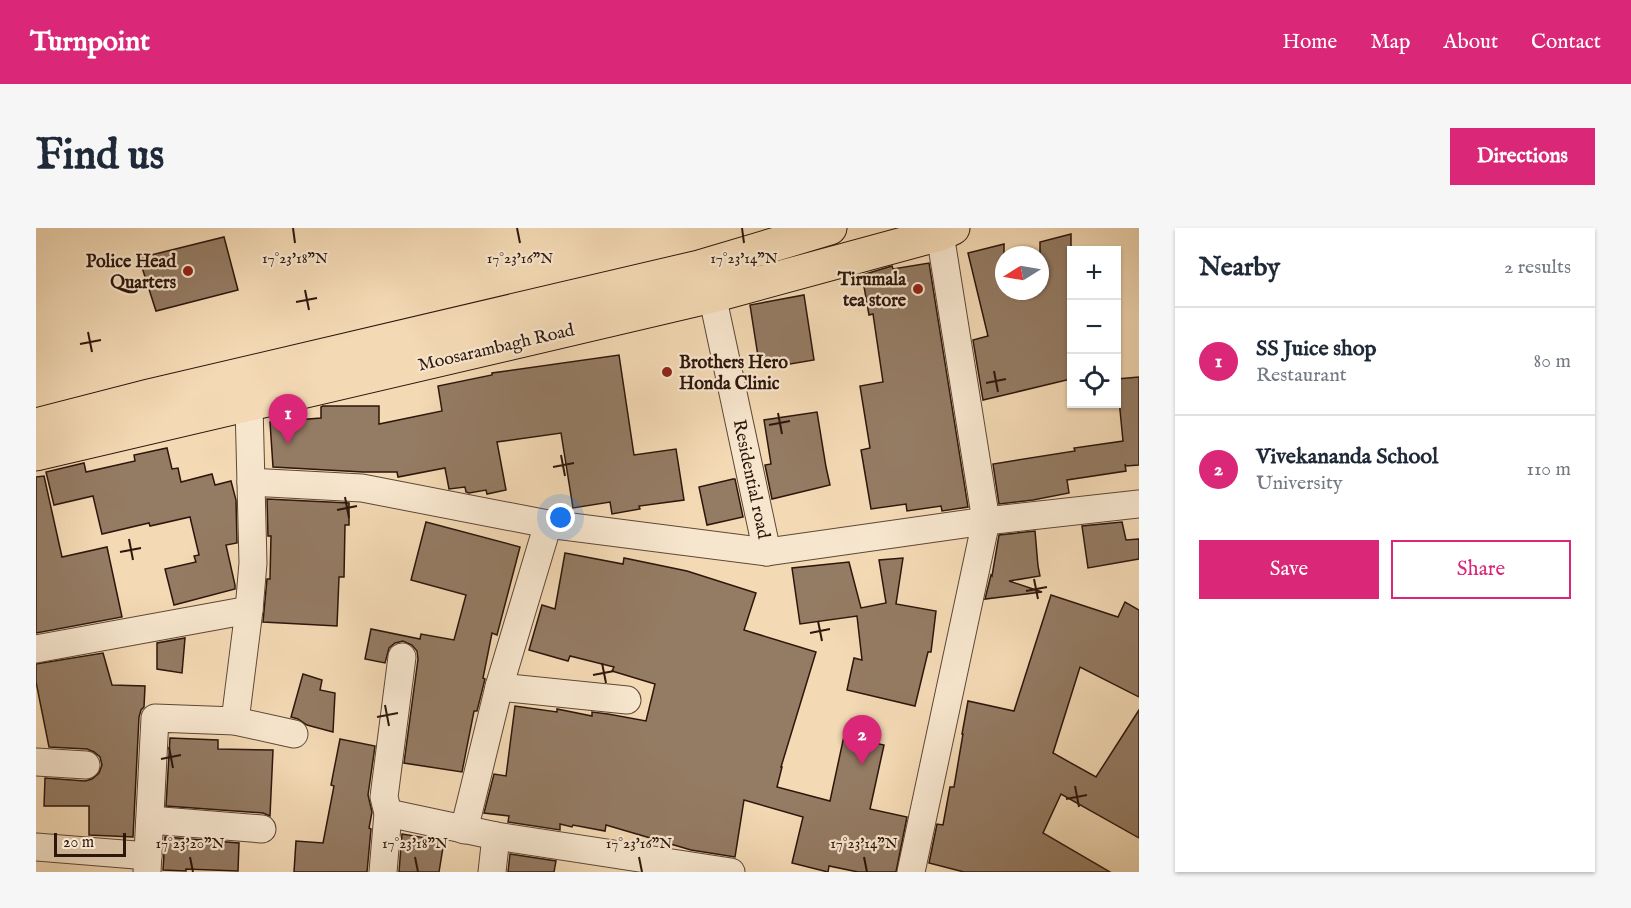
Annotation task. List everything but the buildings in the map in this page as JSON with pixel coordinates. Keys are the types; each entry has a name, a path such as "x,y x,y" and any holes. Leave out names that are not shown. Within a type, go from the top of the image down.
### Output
{"main road":[{"name":"Moosarambagh Road","path":"709,281 830,228"},
{"name":"Moosarambagh Road","path":"36,454 246,389 709,281 946,231"},
{"name":"Moosarambagh Road","path":"36,425 149,396 246,389"}],"street":[{"path":"911,872 986,521 946,231"},
{"name":"Residential road","path":"709,281 767,552"},
{"path":"235,722 254,563 246,389"},
{"path":"251,482 362,488 548,524 767,552 986,521 1139,504"},
{"path":"464,830 499,687 548,524"},
{"path":"36,649 249,610"},
{"path":"383,872 388,813 384,797 402,657"},
{"path":"499,687 627,700"},
{"path":"36,847 147,864 155,717 235,722 294,734"},
{"path":"36,762 86,765"},
{"path":"388,813 496,836 731,872"},
{"path":"150,820 262,830"},
{"path":"492,872 496,836"}],"place":[{"name":"Police Head Quarters","path":"188,271"},
{"name":"Tirumala tea store","path":"918,289"},
{"name":"Brothers Hero Honda Clinic","path":"667,372"},
{"name":"SS Juice shop","path":"288,444"},
{"name":"Vivekananda School","path":"862,765"}]}
